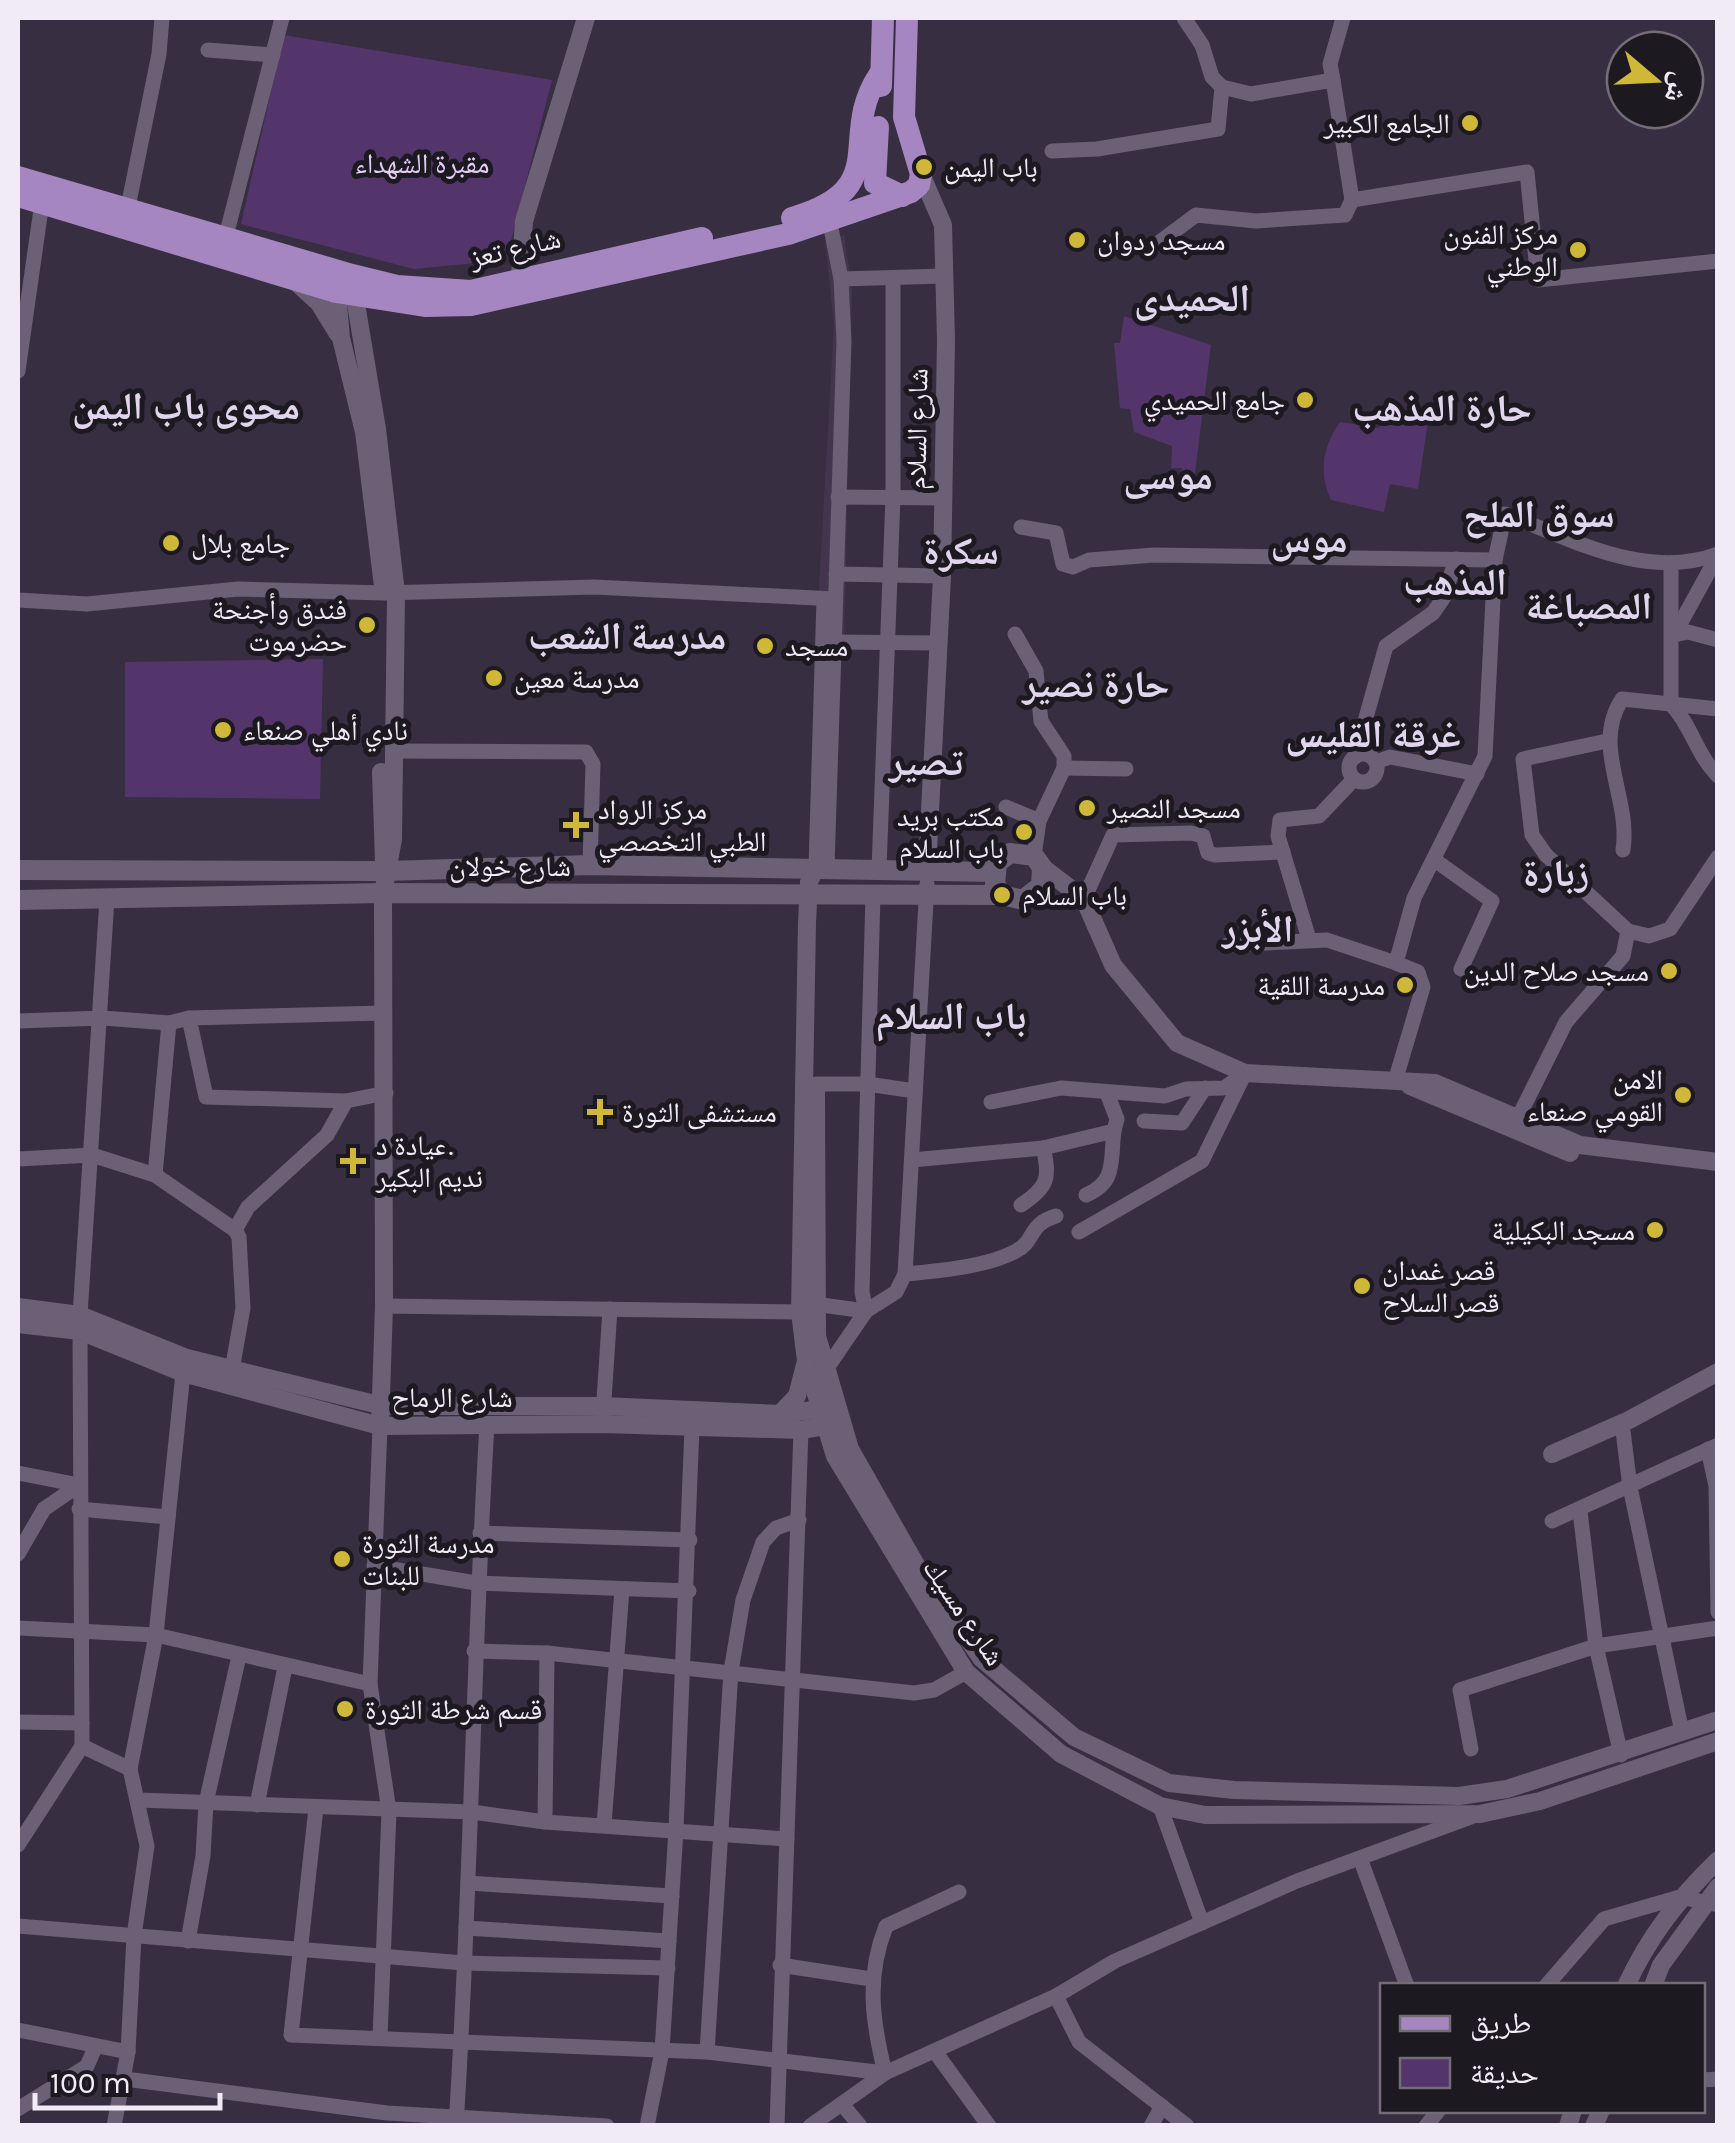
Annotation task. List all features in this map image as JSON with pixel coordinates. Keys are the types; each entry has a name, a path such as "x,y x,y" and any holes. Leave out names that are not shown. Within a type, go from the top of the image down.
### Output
{"main road":[{"path":"884,18 875,183 902,196 919,185 921,174 904,117 907,18"},
{"name":"شارع تعز","path":"18,196 291,277 470,291 786,220 834,202 851,187 868,100 879,75"},
{"name":"شارع تعز","path":"18,177 226,236 410,305 471,305 830,223 902,196"},
{"path":"1010,852 1038,862 1043,876 1036,894 1023,900 1002,895 994,872 1010,852"},
{"name":"شارع خولان","path":"18,870 386,871 590,865 994,872"},
{"path":"728,868 730,892"},
{"path":"969,895 979,884 970,872"},
{"name":"شارع خولان","path":"18,900 730,892 1002,895"}],"street":[{"path":"128,207 159,54 162,18"},
{"path":"226,236 281,18"},
{"path":"520,277 524,221 586,18"},
{"path":"1184,18 1202,45 1212,78 1222,87 1250,94 1334,80"},
{"path":"1152,247 1196,215 1300,221 1345,215 1352,200 1330,64 1343,18"},
{"path":"208,50 272,55"},
{"path":"1052,151 1098,150 1218,129 1222,87"},
{"path":"1352,200 1527,172 1538,280 1595,270 1718,261"},
{"name":"شارع السلام","path":"921,174 943,225 944,276 942,576 927,870"},
{"path":"18,371 42,202"},
{"path":"822,867 829,599 836,574 844,341 841,279 830,223"},
{"path":"841,279 944,276"},
{"path":"291,277 319,304 341,338 371,431"},
{"path":"879,869 894,497 894,278"},
{"path":"341,338 344,283"},
{"path":"344,283 371,431 390,593 393,840 383,894 383,1406 370,1684 389,1811 380,2038"},
{"path":"838,497 944,498"},
{"path":"1396,963 1414,898 1484,756 1496,560 1505,514 1598,551 1690,564 1718,554"},
{"path":"1020,527 1056,533 1062,564 1072,567 1089,560 1154,556 1496,560"},
{"path":"1674,635 1718,554"},
{"path":"1354,779 1349,770 1386,646 1433,613 1444,598 1456,559"},
{"path":"1671,563 1672,704 1688,721 1704,762 1718,776"},
{"path":"836,574 890,572 942,576"},
{"path":"18,600 87,604 291,588 390,593 594,586 829,599"},
{"path":"386,871 380,840 390,593"},
{"path":"822,867 836,642 829,599"},
{"path":"1674,635 1688,632 1718,640"},
{"path":"1015,634 1036,671 1042,720 1059,744 1064,768 1039,821 1038,862 1079,894 1113,965 1177,1042 1245,1073 1396,1078 1435,1084 1519,1116 1580,1145 1718,1162"},
{"path":"836,642 938,643"},
{"path":"1623,850 1621,804 1607,741 1612,714 1622,698 1718,709"},
{"path":"1607,741 1523,759 1532,836 1546,855 1628,931 1649,936 1670,929 1718,858"},
{"path":"393,751 586,752 594,764 590,865"},
{"path":"1355,757 1369,755 1376,762"},
{"path":"1376,762 1390,757 1477,774"},
{"path":"1309,938 1278,836 1283,816 1318,816 1354,779 1372,780 1376,762"},
{"path":"1064,768 1126,769"},
{"path":"1006,807 1039,821"},
{"path":"1079,894 1113,835 1191,833 1203,836 1208,853 1215,856 1283,852"},
{"path":"1436,860 1492,901 1460,969"},
{"name":"شارع مسيك","path":"822,867 814,892 806,1361 830,1417 916,1565 982,1659 1074,1738 1169,1783 1234,1790 1459,1796 1507,1789 1718,1720"},
{"path":"825,1371 866,1311 896,1292 905,1274 927,870"},
{"name":"شارع مسيك","path":"814,892 816,1084 807,1308 825,1371 835,1456 966,1672 1061,1754 1160,1806 1205,1815 1480,1814 1540,1802 1718,1741"},
{"path":"866,1311 862,1292 873,894"},
{"path":"1036,894 1079,894"},
{"path":"19,1840 82,1746 80,1323 103,1018 107,899"},
{"path":"1519,1116 1566,1022 1623,956 1628,931"},
{"path":"1226,945 1309,938 1418,972 1423,987 1396,1078"},
{"path":"18,1021 103,1018 169,1023 189,1018 383,1013"},
{"path":"189,1018 206,1097 346,1101 386,1092"},
{"path":"155,1175 169,1023"},
{"path":"991,1102 1060,1088 1165,1096 1224,1088 1245,1073"},
{"path":"1079,1232 1202,1161 1245,1073"},
{"path":"1396,1078 1577,1156 1718,1172"},
{"path":"816,1084 867,1084 914,1092"},
{"path":"1144,1121 1182,1123 1205,1088"},
{"path":"1086,1196 1103,1188 1111,1176 1118,1119 1107,1093"},
{"path":"235,1230 248,1206 327,1135 346,1101"},
{"path":"912,1160 1043,1148 1114,1131"},
{"path":"1021,1205 1042,1191 1048,1179 1043,1148"},
{"path":"18,1159 92,1155 155,1175 235,1230 240,1236 243,1308 232,1370"},
{"path":"905,1274 956,1269 1015,1252 1038,1221 1056,1216"},
{"path":"384,1306 866,1311"},
{"name":"شارع الرماح","path":"18,1307 232,1370 383,1406 603,1415 830,1417"},
{"path":"603,1415 610,1309"},
{"name":"شارع الرماح","path":"18,1324 80,1323 183,1373 380,1426 487,1424 603,1415 692,1427 801,1430 830,1417"},
{"path":"780,1414 797,1396 806,1361"},
{"path":"1552,1454 1622,1424 1718,1372"},
{"path":"114,2126 125,2079 134,1936 148,1846 130,1770 156,1635 183,1373"},
{"path":"456,2122 472,1812 476,1583 487,1424"},
{"path":"1622,1424 1630,1487 1682,1732"},
{"path":"648,2126 662,2051 668,1968 689,1592 692,1427"},
{"path":"778,2126 776,2058 796,1678 801,1430"},
{"path":"1552,1521 1713,1447 1718,1612"},
{"path":"18,1473 79,1485"},
{"path":"18,1554 44,1509 79,1485"},
{"path":"79,1509 168,1517"},
{"path":"1580,1511 1596,1646 1620,1755"},
{"path":"708,2052 731,1671 743,1600 763,1542 776,1528 799,1520"},
{"path":"480,1533 690,1540"},
{"path":"374,1566 476,1583 689,1592"},
{"path":"604,1825 622,1589"},
{"path":"18,1628 80,1628 156,1635 370,1684"},
{"path":"1472,1750 1460,1690 1596,1646 1718,1628"},
{"path":"474,1651 548,1652 914,1693 934,1690 966,1672"},
{"path":"545,1822 548,1652"},
{"path":"188,1941 203,1856 206,1803 238,1656"},
{"path":"256,1806 286,1667"},
{"path":"18,1722 82,1723"},
{"path":"82,1746 130,1770"},
{"path":"139,1800 472,1812 545,1822 787,1839"},
{"path":"1160,1806 1202,1923"},
{"path":"316,1808 291,2035 708,2052 885,2072"},
{"path":"810,2126 885,2072 936,2053 1056,1996 1114,1961 1360,1858 1480,1814"},
{"path":"1360,1858 1406,1983"},
{"path":"1627,1983 1645,1944 1680,1898 1718,1860"},
{"path":"468,1883 672,1896"},
{"path":"1655,1983 1718,1887"},
{"path":"885,2072 872,2010 871,1978 886,1926 959,1892"},
{"path":"1549,1983 1604,1918 1680,1898 1710,1903"},
{"path":"18,1926 384,1958 668,1968"},
{"path":"466,1928 669,1941"},
{"path":"780,1964 871,1978"},
{"path":"1056,1996 1079,2042 1187,2126"},
{"path":"18,2030 128,2052"},
{"path":"18,2108 87,2066 94,2048"},
{"path":"936,2053 989,2126"},
{"path":"125,2079 387,2119 604,2125"},
{"path":"842,2104 860,2126"},
{"path":"1151,2126 1162,2106"}],"shaded area":[{"path":"844,235 852,288 844,642 816,639 834,325 825,239"}],"green space":[{"name":"مقبرة الشهداء","path":"284,35 552,80 506,260 414,269 241,224"},
{"path":"1124,316 1211,345 1193,488 1182,487 1182,468 1171,468 1172,446 1134,432 1130,409 1120,408 1114,343 1120,343"},
{"path":"1384,417 1428,421 1418,489 1390,484 1384,512 1331,500 1324,460 1340,422 1379,428"},
{"name":"نادي أهلي صنعاء","path":"323,659 320,799 125,797 125,662"}],"place":[{"name":"الجامع الكبير","path":"1470,123"},
{"name":"باب اليمن","path":"924,167"},
{"name":"مسجد ردوان","path":"1077,240"},
{"name":"مركز الفنون الوطني","path":"1578,250"},
{"name":"جامع الحميدي","path":"1305,400"},
{"name":"جامع بلال","path":"171,543"},
{"name":"فندق وأجنحة حضرموت","path":"367,625"},
{"name":"مسجد","path":"765,646"},
{"name":"مدرسة معين","path":"494,678"},
{"name":"نادي أهلي صنعاء","path":"223,730"},
{"name":"مسجد النصير","path":"1087,808"},
{"name":"مركز الرواد الطبي التخصصي","path":"576,825"},
{"name":"مكتب بريد باب السلام","path":"1024,832"},
{"name":"باب السلام","path":"1002,895"},
{"name":"مسجد صلاح الدين","path":"1669,971"},
{"name":"مدرسة اللقية","path":"1405,985"},
{"name":"الامن القومي صنعاء","path":"1683,1095"},
{"name":"مستشفى الثورة","path":"600,1112"},
{"name":"عيادة د. نديم البكير","path":"353,1161"},
{"name":"مسجد البكيلية","path":"1655,1230"},
{"name":"قصر غمدان قصر السلاح","path":"1362,1286"},
{"name":"مدرسة الثورة للبنات","path":"342,1559"},
{"name":"قسم شرطة الثورة","path":"345,1709"}],"district":[{"name":"الحميدى","path":"1192,298"},
{"name":"محوى باب اليمن","path":"186,406"},
{"name":"حارة المذهب","path":"1442,408"},
{"name":"موسى","path":"1168,476"},
{"name":"سوق الملح","path":"1539,514"},
{"name":"موس","path":"1309,539"},
{"name":"سكرة","path":"961,551"},
{"name":"المذهب","path":"1455,582"},
{"name":"المصباغة","path":"1589,606"},
{"name":"مدرسة الشعب","path":"627,636"},
{"name":"حارة نصير","path":"1096,684"},
{"name":"غرقة القليس","path":"1373,734"},
{"name":"تصير","path":"926,762"},
{"name":"زبارة","path":"1556,873"},
{"name":"الأبزر","path":"1258,929"},
{"name":"باب السلام","path":"951,1016"}]}
